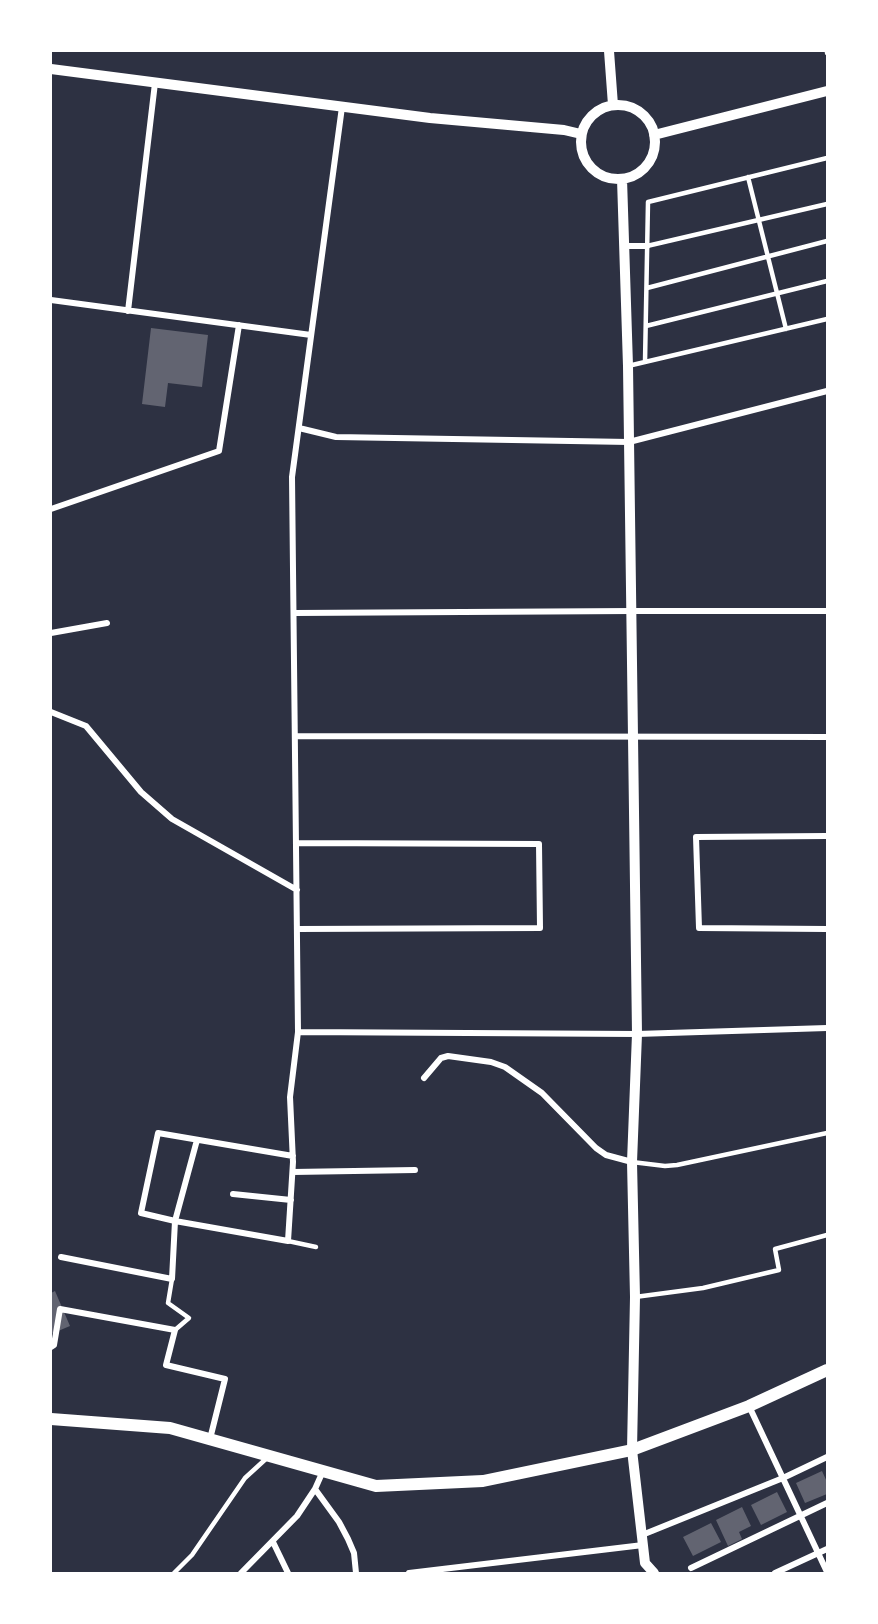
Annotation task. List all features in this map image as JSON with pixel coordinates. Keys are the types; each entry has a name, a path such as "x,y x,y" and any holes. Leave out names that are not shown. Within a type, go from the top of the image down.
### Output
{"main road":[{"path":"51,1419 170,1428 376,1486 483,1481 632,1450 749,1406 827,1370"}],"street":[{"path":"609,51 613,105"},
{"path":"51,69 430,118 564,130 581,134"},
{"path":"128,310 155,83"},
{"path":"654,135 827,91"},
{"path":"613,105 624,105 644,115 654,135 651,158 644,168 622,179 600,175 590,167 580,146 581,134 592,115 602,108 613,105"},
{"path":"293,1156 158,1133 141,1213 288,1241 293,1172 293,1156 290,1097 298,1032 292,477 342,107"},
{"path":"622,179 628,366 637,1034 632,1162 635,1298 632,1450 644,1568 654,1573"},
{"path":"625,246 647,246"},
{"path":"51,300 311,335"},
{"path":"51,509 219,452 239,325"},
{"path":"299,428 336,437 629,442 827,391"},
{"path":"294,613 827,611"},
{"path":"51,633 107,623"},
{"path":"51,712 86,726 141,792 172,819 297,890"},
{"path":"295,736 827,737"},
{"path":"827,836 696,837 699,928 827,929"},
{"path":"296,843 539,844 540,928 297,929"},
{"path":"298,1032 637,1034 827,1028"},
{"path":"424,1078 441,1058 448,1056 491,1062 505,1067 542,1093 606,1155 632,1162"},
{"path":"61,1257 172,1279 175,1221 197,1140"},
{"path":"293,1172 415,1170"},
{"path":"233,1194 291,1200"},
{"path":"51,1347 54,1346 60,1309 175,1330 166,1365 225,1379 210,1440"},
{"path":"749,1406 827,1572"},
{"path":"409,1573 642,1540 827,1457"},
{"path":"241,1573 297,1516 315,1489 323,1471"},
{"path":"315,1489 339,1522 348,1539 354,1554 356,1573"},
{"path":"691,1568 827,1503"},
{"path":"273,1542 288,1573"},
{"path":"775,1573 827,1549"}],"lane":[{"path":"645,362 648,202 827,158"},
{"path":"748,177 786,329"},
{"path":"647,246 827,204"},
{"path":"646,288 827,241"},
{"path":"646,326 827,281"},
{"path":"628,366 827,319"},
{"path":"632,1162 657,1165 677,1164 827,1133"},
{"path":"635,1298 703,1288 779,1270 775,1249 827,1235"},
{"path":"288,1241 316,1247"},
{"path":"172,1279 168,1303 189,1317 175,1330"},
{"path":"174,1573 192,1555 245,1478 269,1456"}],"building":[{"path":"151,328 208,335 202,387 168,383 165,407 142,404"},
{"path":"55,1291 70,1326 51,1334 51,1293"},
{"path":"822,1471 827,1482 827,1494 805,1503 796,1483"},
{"path":"777,1492 787,1512 761,1525 751,1505"},
{"path":"742,1507 751,1526 739,1532 742,1539 728,1546 716,1520"},
{"path":"711,1523 721,1542 693,1556 683,1537"}]}
